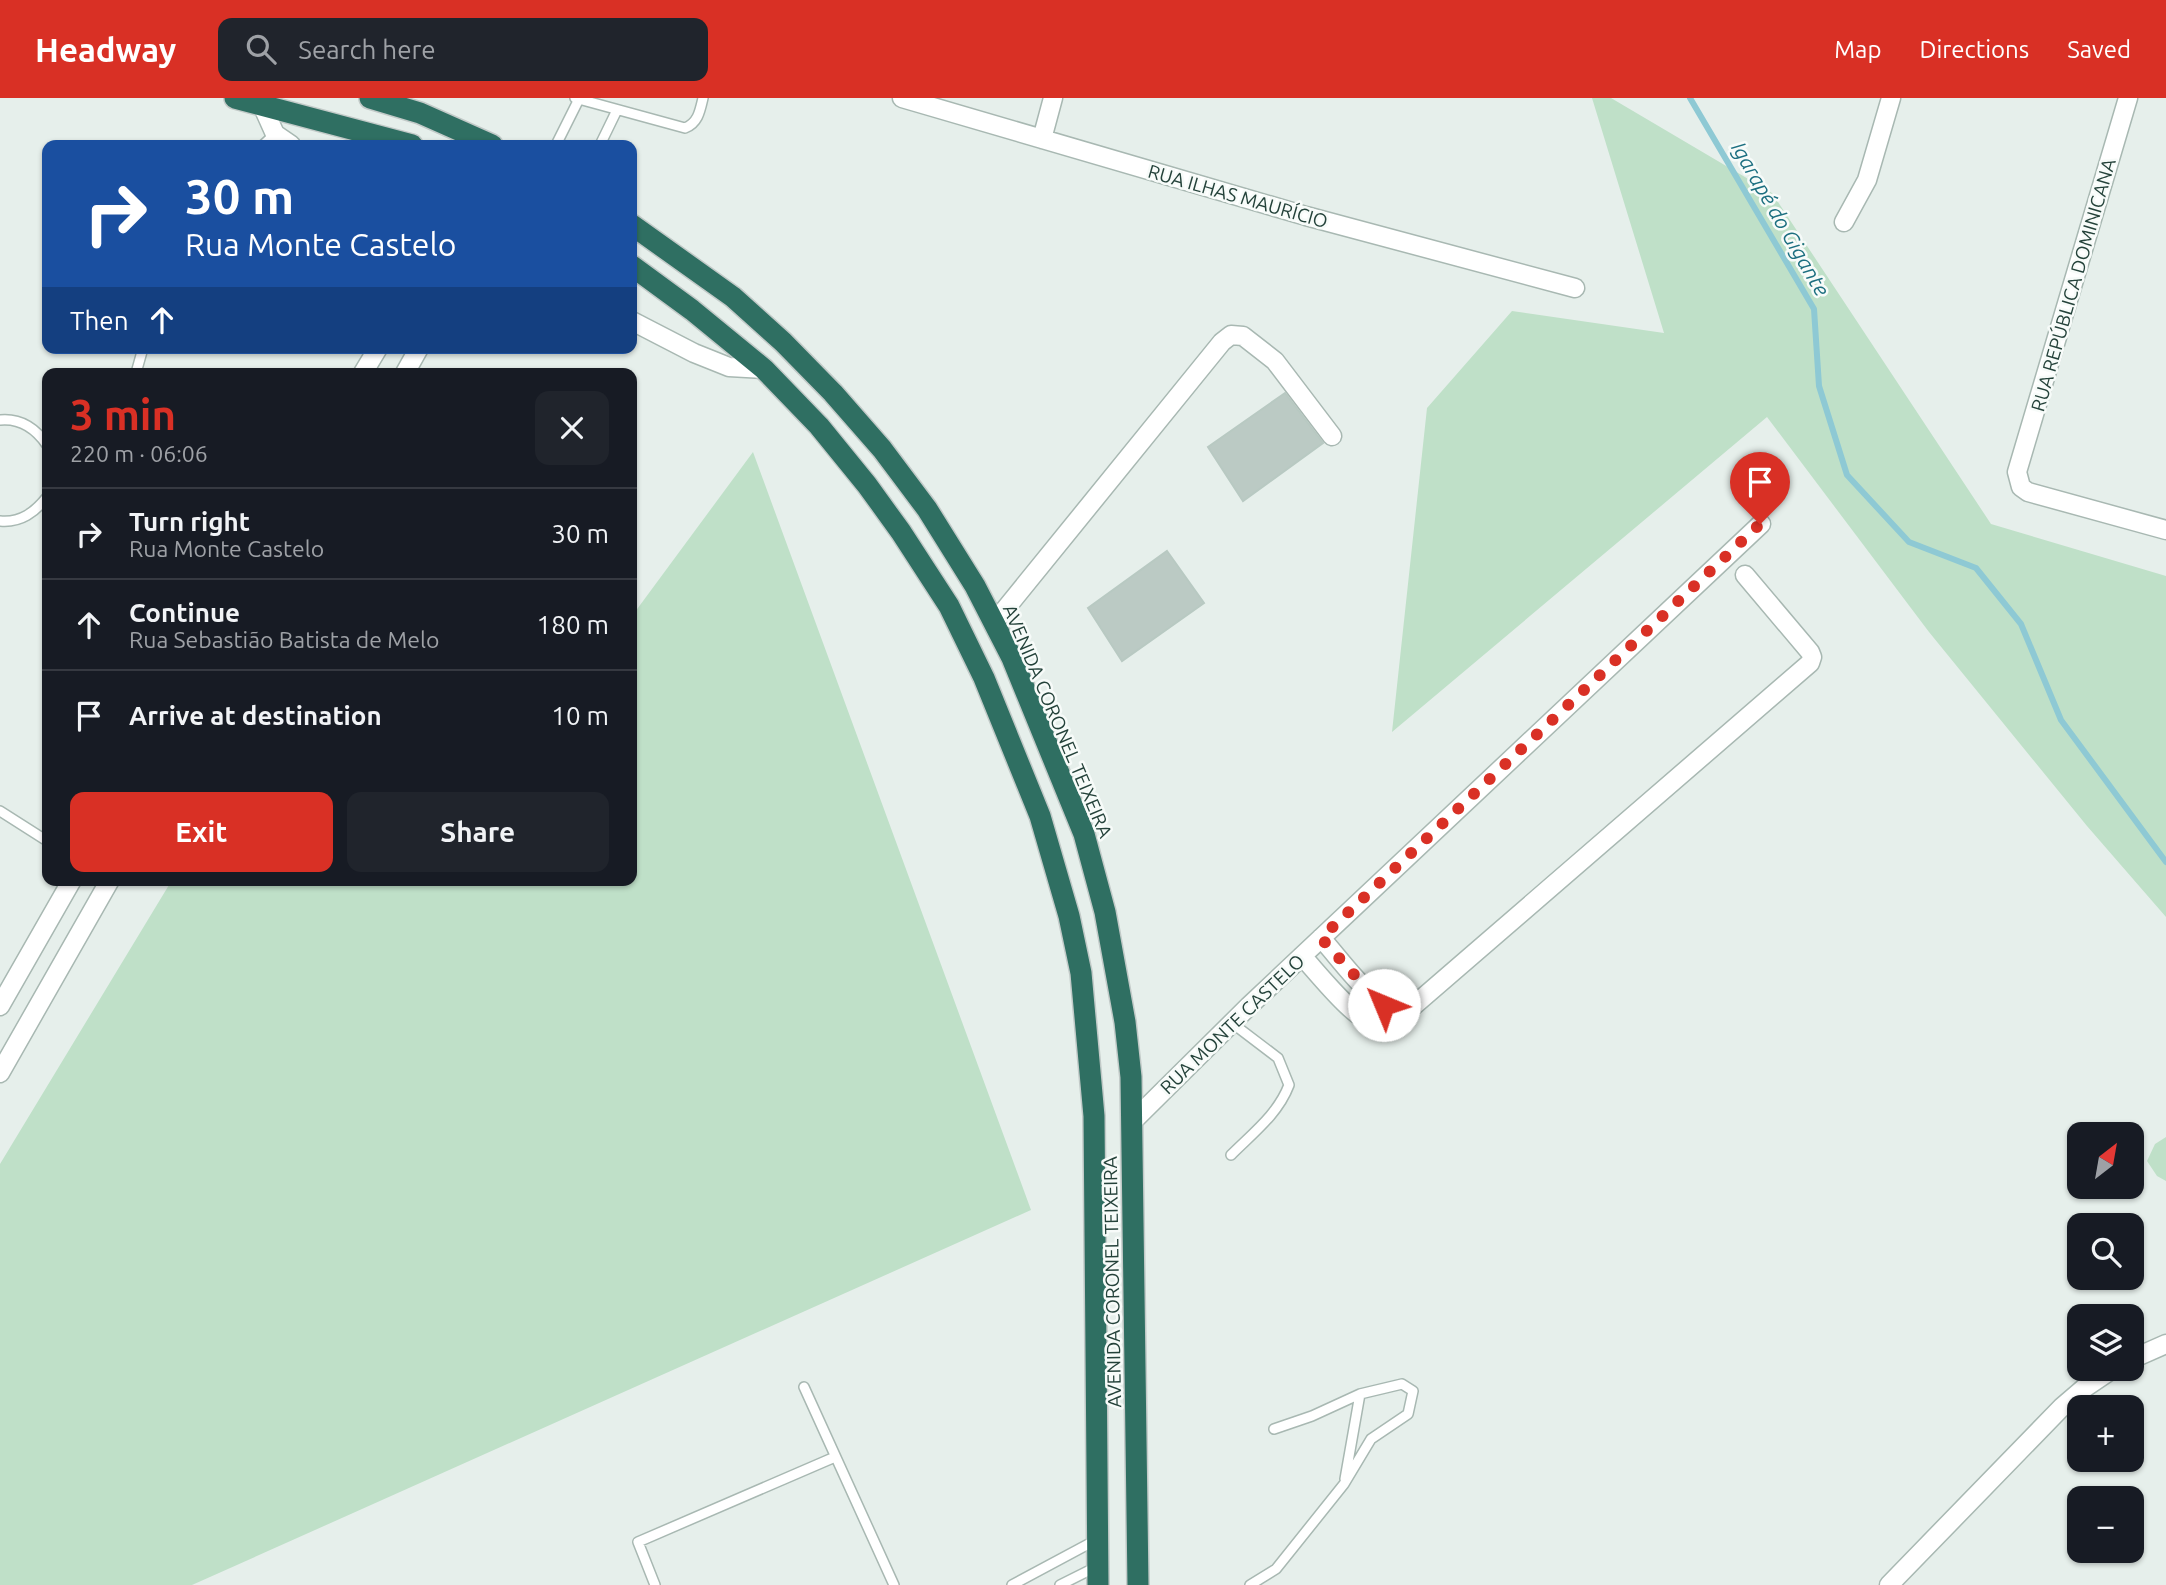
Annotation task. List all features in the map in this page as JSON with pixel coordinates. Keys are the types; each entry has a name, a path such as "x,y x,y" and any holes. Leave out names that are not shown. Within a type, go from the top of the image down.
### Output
{"highway":[{"path":"235,98 263,102 395,140"},
{"path":"370,98 421,113 481,140"},
{"name":"AVENIDA CORONEL TEIXEIRA","path":"637,229 733,297 783,342 882,449 927,509 975,586 1012,658 1088,847 1105,912 1116,970 1131,1077 1139,1585"},
{"name":"AVENIDA CORONEL TEIXEIRA","path":"637,270 692,310 764,369 819,426 867,485 901,532 948,606 984,678 1040,816 1069,916 1081,973 1094,1116 1097,1576"}],"street":[{"name":"RUA ILHAS MAURÍCIO","path":"902,98 1306,216 1575,288"},
{"path":"1042,139 1053,98"},
{"path":"1844,222 1867,180 1891,98"},
{"name":"RUA REPÚBLICA DOMINICANA","path":"2128,98 2017,472 2021,487 2028,492 2166,530"},
{"path":"263,102 269,140"},
{"path":"637,324 694,353 729,367 764,369"},
{"path":"994,622 1222,342 1231,335 1242,335 1275,361 1332,436"},
{"name":"RUA MONTE CASTELO","path":"1133,1121 1321,938 1760,524"},
{"path":"1303,956 1358,1016 1370,1023 1382,1025 1404,1014 1810,663 1811,652 1745,575"},
{"path":"0,1006 69,886"},
{"path":"0,1073 107,886"},
{"path":"1321,938 1376,999 1404,1014"},
{"path":"2144,1354 2166,1344"},
{"path":"1889,1585 2062,1407 2095,1381"}],"lane":[{"path":"558,140 577,99 685,128 697,119 703,98"},
{"path":"602,140 617,110"},
{"path":"0,419 26,424 42,438"},
{"path":"0,521 23,518 42,503"},
{"path":"0,811 42,838"},
{"path":"1231,1155 1266,1122 1283,1100 1289,1084 1278,1058 1232,1023"},
{"path":"1250,1585 1276,1569 1344,1484 1371,1439 1408,1413 1413,1391 1402,1384 1360,1394 1312,1416 1274,1429"},
{"path":"804,1387 894,1585"},
{"path":"1344,1484 1360,1394"},
{"path":"655,1585 638,1542 835,1457"},
{"path":"1012,1585 1096,1540"},
{"path":"1060,1585 1097,1576"}],"green space":[{"path":"1592,98 1611,98 1772,193 1991,524 2166,576 2166,917 2087,826 1929,632 1767,417 1392,732 1427,408 1512,311 1664,333"},
{"path":"753,452 1031,1210 192,1585 0,1585 0,1164 168,886 637,886 637,609"},
{"path":"2166,1137 2166,1181 2157,1176 2147,1161 2155,1144"}],"building":[{"path":"1285,393 1323,443 1243,501 1208,447"},
{"path":"1167,551 1204,603 1122,661 1088,608"}],"waterway":[{"name":"Igarapé do Gigante","path":"1690,98 1814,309 1819,386 1847,475 1909,542 1976,568 2021,624 2061,720 2166,862"}],"route":[{"path":"1384,1005 1321,938 1760,524"}]}
